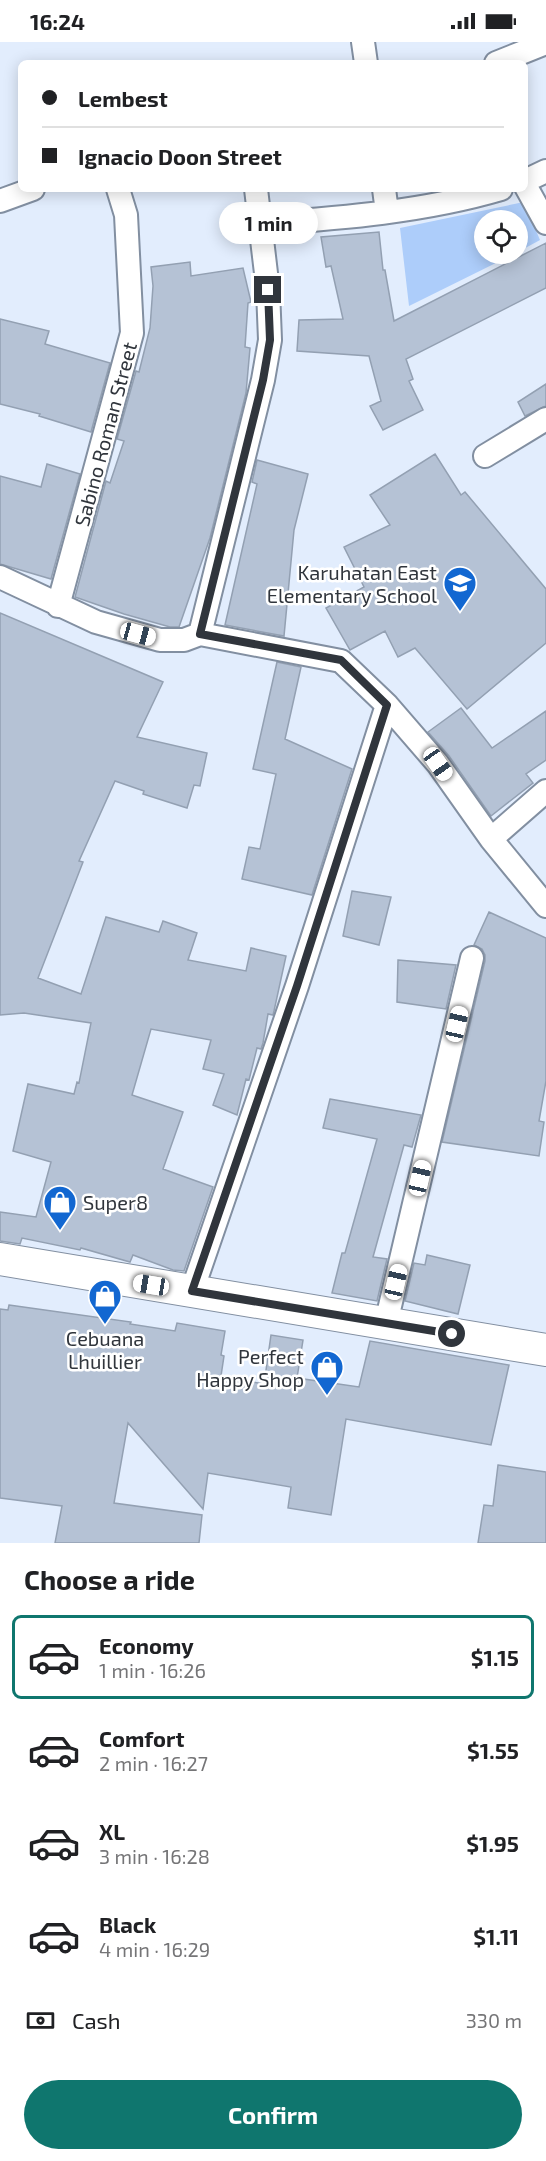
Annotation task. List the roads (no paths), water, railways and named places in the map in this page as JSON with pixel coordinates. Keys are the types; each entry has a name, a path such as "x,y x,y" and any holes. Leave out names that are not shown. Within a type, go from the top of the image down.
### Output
{"main road":[{"path":"0,1259 546,1350"}],"street":[{"path":"363,42 366,60"},
{"path":"504,60 546,43"},
{"path":"528,181 546,171"},
{"path":"528,189 546,223"},
{"path":"0,201 25,192"},
{"name":"Sabino Roman Street","path":"58,606 102,451 132,333 126,215 119,192"},
{"path":"200,634 263,380 270,340 268,290 256,192"},
{"path":"384,192 387,212"},
{"path":"261,224 387,212 461,201 491,192"},
{"path":"485,456 546,419"},
{"path":"0,577 96,622 160,640 184,640 200,634 341,660 387,705 438,764 491,839 546,906"},
{"path":"192,1291 297,986 387,705"},
{"path":"491,839 546,790"},
{"path":"386,1323 472,958"}],"place":[{"name":"Karuhatan East Elementary School","path":"460,612"},
{"name":"Super8","path":"60,1231"},
{"name":"Cebuana Lhuillier","path":"105,1325"},
{"name":"Perfect Happy Shop","path":"327,1396"}]}
